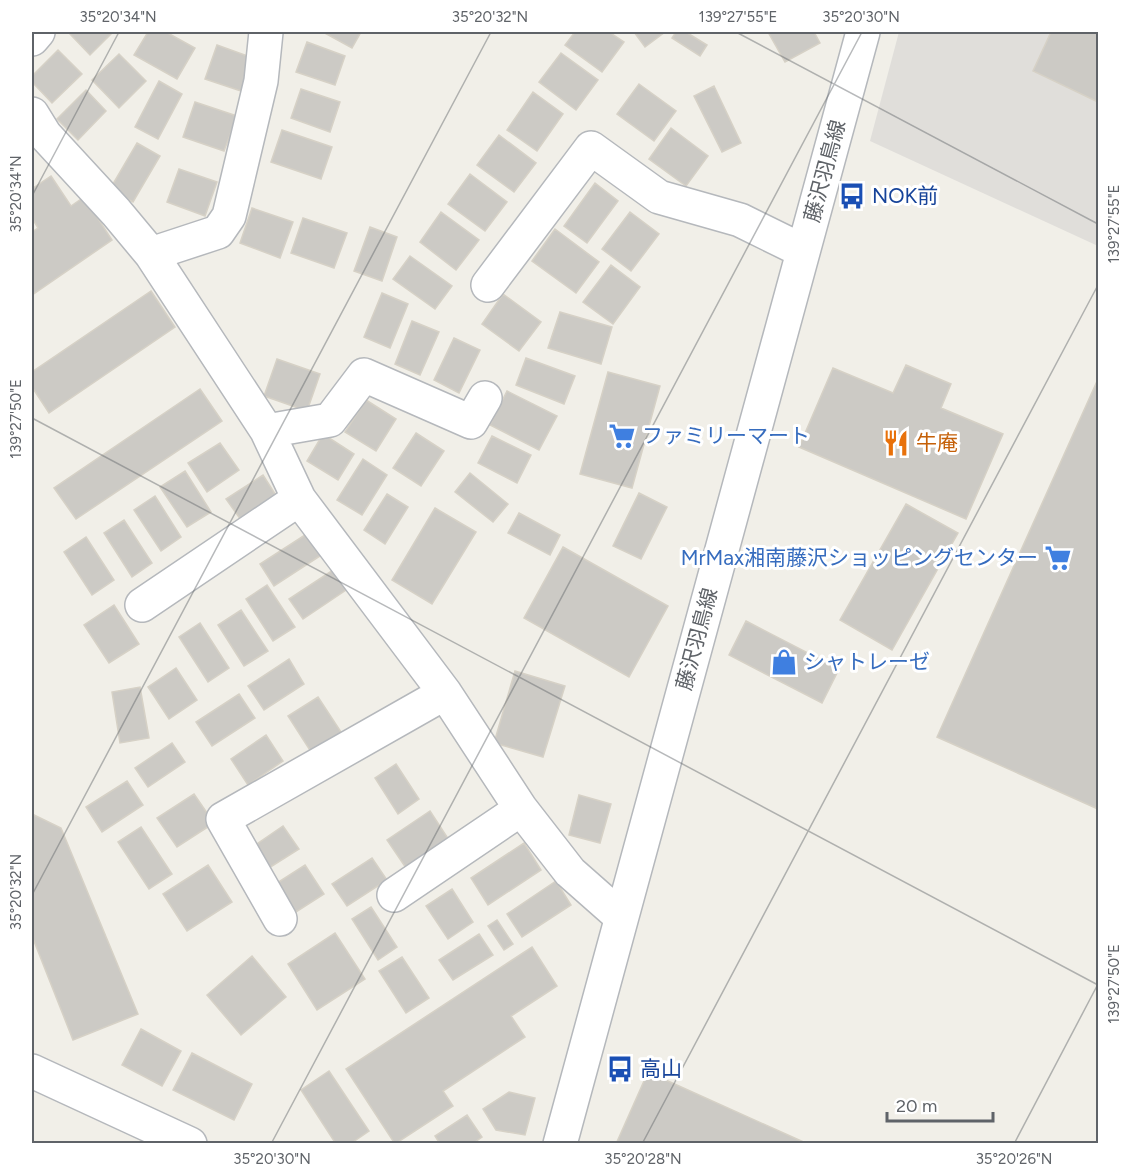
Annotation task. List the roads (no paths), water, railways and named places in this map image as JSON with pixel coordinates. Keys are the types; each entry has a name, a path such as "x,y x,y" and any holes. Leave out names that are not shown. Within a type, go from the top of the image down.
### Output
{"street":[{"path":"32,39 38,32"},
{"path":"151,254 218,232 229,216 261,81 266,32"},
{"name":"藤沢羽鳥線","path":"560,1143 863,32"},
{"path":"32,114 45,135 116,212 151,254 267,430 299,499 445,693 521,809 570,872 621,917"},
{"path":"488,285 591,148 660,197 740,220 802,251"},
{"path":"267,430 330,420 364,375 471,422 485,398"},
{"path":"142,605 299,499"},
{"path":"280,919 223,819 445,693"},
{"path":"394,895 521,809"},
{"path":"32,1071 190,1143"}],"place":[{"name":"NOK前","path":"852,196"},
{"name":"ファミリーマート","path":"622,436"},
{"name":"牛庵","path":"896,443"},
{"name":"MrMax湘南藤沢ショッピングセンター","path":"1058,558"},
{"name":"シャトレーゼ","path":"784,662"},
{"name":"高山","path":"620,1069"}]}
